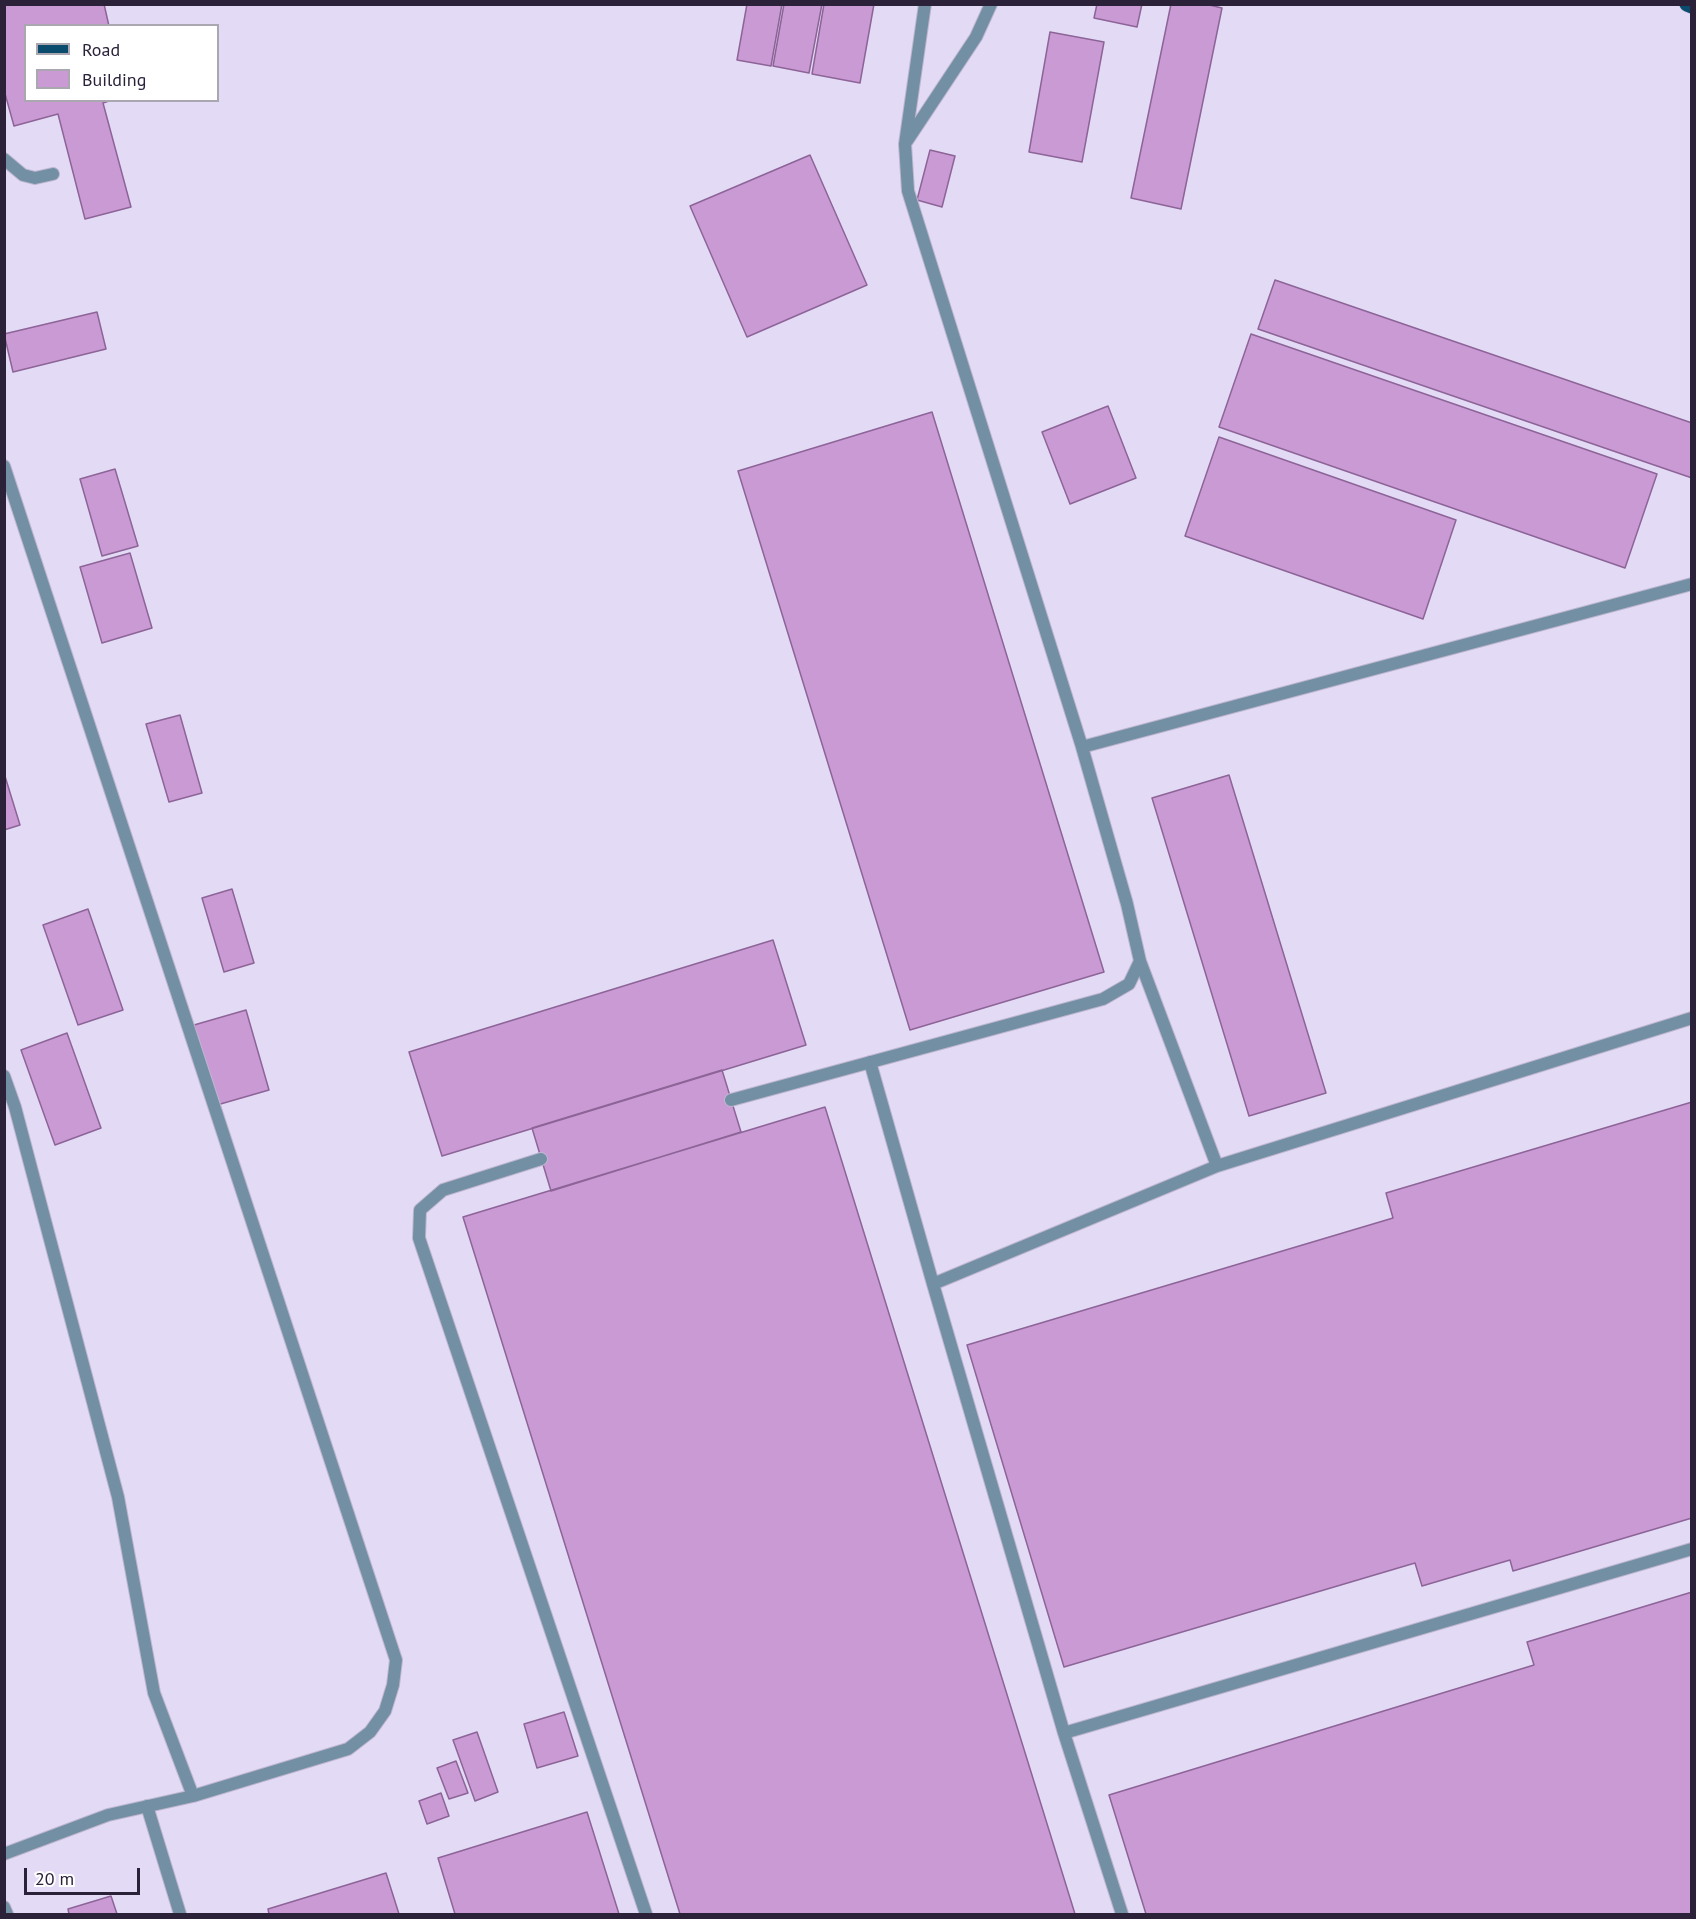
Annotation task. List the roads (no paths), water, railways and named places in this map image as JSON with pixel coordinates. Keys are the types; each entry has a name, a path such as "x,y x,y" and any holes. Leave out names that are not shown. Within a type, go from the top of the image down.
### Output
{"main road":[{"path":"1687,4 1692,6"}],"lane":[{"path":"925,4 905,144 908,191 1082,747 1127,904 1140,961 1217,1166"},
{"path":"905,144 976,37 991,4"},
{"path":"4,159 23,175 29,177 53,174"},
{"path":"4,466 396,1660 393,1685 385,1711 370,1732 348,1749 193,1796 108,1815 4,1854"},
{"path":"1082,747 1692,584"},
{"path":"731,1100 1103,999 1129,984 1140,961"},
{"path":"933,1284 1217,1166 1692,1018"},
{"path":"870,1062 1064,1733 1122,1914"},
{"path":"4,1076 15,1107 118,1497 154,1693 193,1796"},
{"path":"541,1159 443,1190 420,1210 419,1238 646,1914"},
{"path":"1064,1733 1692,1549"},
{"path":"147,1806 180,1914"},
{"path":"4,1907 7,1914"}]}
